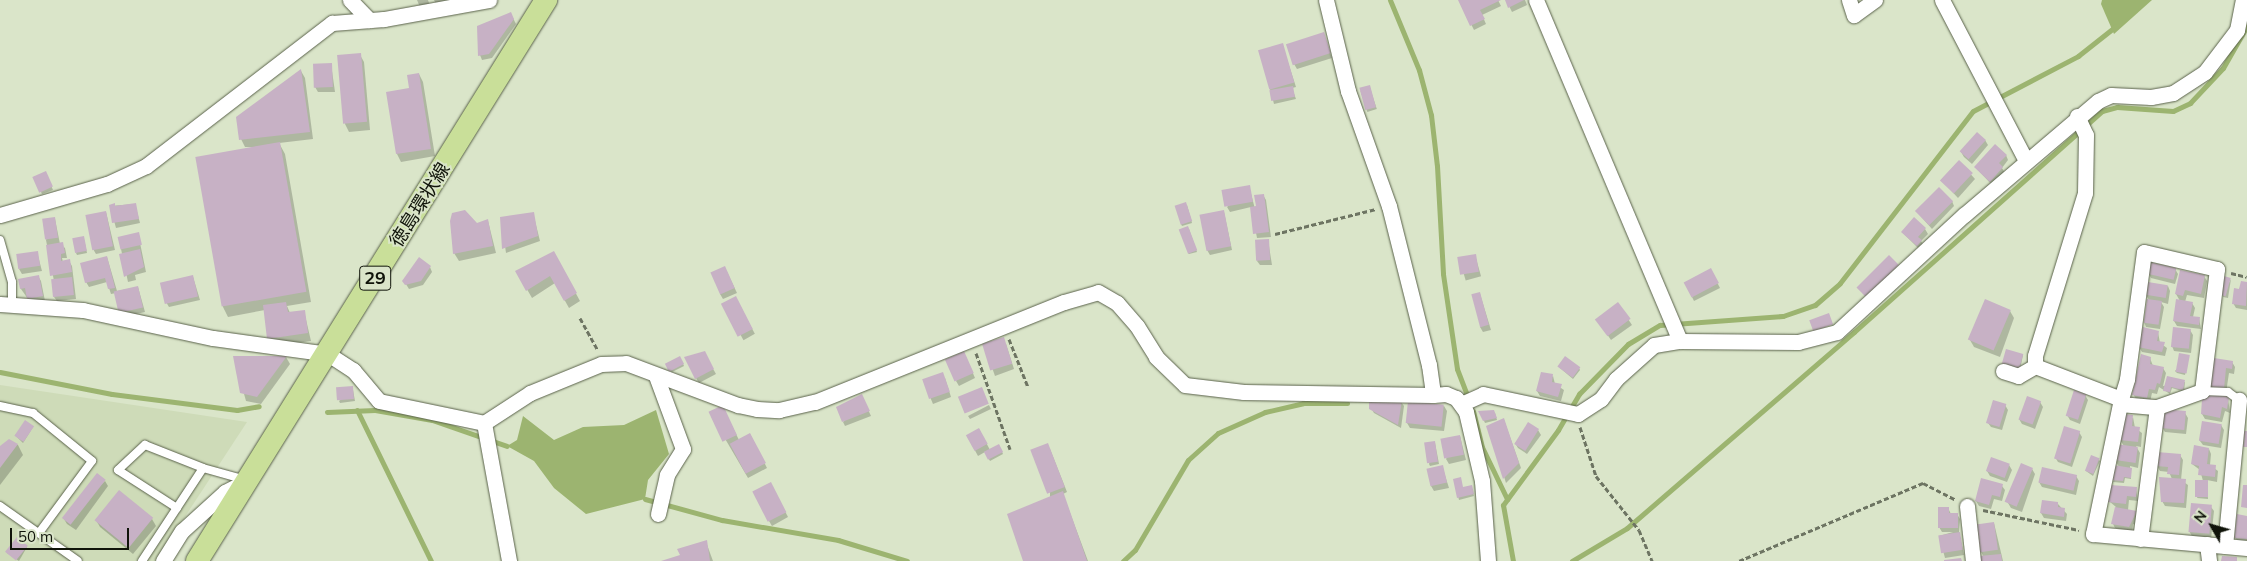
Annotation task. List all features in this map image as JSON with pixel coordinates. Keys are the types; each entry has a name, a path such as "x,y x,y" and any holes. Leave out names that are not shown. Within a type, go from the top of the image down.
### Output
{"main road":[{"name":"徳島環状線","path":"197,561 328,354 546,0"}],"street":[{"path":"350,0 369,20"},
{"path":"0,215 107,184 146,166 332,23 369,20 489,0"},
{"path":"1326,0 1348,91 1389,206 1429,365 1433,395"},
{"path":"1536,0 1675,330"},
{"path":"1849,0 1854,15 1874,0"},
{"path":"1942,0 2026,161"},
{"path":"6,305 83,310 214,338 328,354 353,370 379,401 484,423 530,393 574,373 606,364 626,364 738,406 779,410 815,402 1064,302 1098,292 1117,304 1137,326 1156,358 1185,385 1244,392 1446,394 1468,400 1483,394 1569,413 1601,399 1616,379 1654,345 1675,330 1798,342 1838,332 2026,161 2081,125 2111,95 2151,97 2188,86 2221,54 2237,30 2243,0"},
{"path":"2035,366 2035,356 2085,192 2081,125"},
{"path":"2035,366 2121,401 2157,407 2202,390 2217,269 2144,252 2127,379 2121,401 2093,534 2247,548"},
{"path":"2003,371 2018,376 2035,366"},
{"path":"656,376 683,449 667,475 658,514"},
{"path":"1468,400 1481,474 1488,561"},
{"path":"2225,546 2239,400"},
{"path":"2140,539 2157,407"},
{"path":"484,423 509,561"},
{"path":"163,561 182,532 226,492 247,481"},
{"path":"1967,506 1973,561"},
{"path":"2207,544 2209,561"}],"lane":[{"path":"0,240 12,282 6,305"},
{"path":"2202,390 2228,392 2239,400"},
{"path":"0,406 34,413 92,462 39,533"},
{"path":"177,508 118,470 145,445 203,468 247,481"},
{"path":"142,561 203,468"},
{"path":"0,506 78,561"}],"path":[{"path":"1275,234 1389,206"},
{"path":"580,318 606,364"},
{"path":"1004,326 1028,387"},
{"path":"971,339 1010,449"},
{"path":"1569,413 1596,476 1638,530 1652,561"},
{"path":"1739,561 1923,483 1967,506 2093,534"}],"shaded area":[{"path":"2102,0 2152,0 2114,34 2101,4"},
{"path":"0,385 247,422 156,561 0,561"},
{"path":"656,410 669,454 648,480 645,499 586,514 554,488 534,461 507,446 517,440 523,416 554,440 583,427 624,425"}],"building":[{"path":"1458,0 1501,0 1480,10 1485,19 1470,26"},
{"path":"1505,0 1524,0 1508,8"},
{"path":"511,12 514,19 489,54 478,56 477,26"},
{"path":"1324,32 1331,53 1293,65 1286,44"},
{"path":"1283,43 1294,82 1269,90 1258,50"},
{"path":"361,53 367,122 343,124 337,55"},
{"path":"332,63 333,87 314,88 313,64"},
{"path":"301,69 310,132 239,140 236,117"},
{"path":"419,73 431,149 396,154 386,92 409,88 407,75"},
{"path":"1370,85 1376,107 1365,110 1359,88"},
{"path":"1293,86 1295,97 1271,101 1269,90"},
{"path":"1977,132 1986,140 1969,159 1960,151"},
{"path":"280,142 306,292 222,307 195,157"},
{"path":"1995,144 2007,155 1999,163 2003,167 1990,182 1974,167"},
{"path":"1959,160 1973,173 1954,193 1940,180"},
{"path":"46,171 53,187 39,193 32,177"},
{"path":"1250,185 1253,202 1224,207 1221,190"},
{"path":"1939,187 1953,201 1929,225 1915,211"},
{"path":"1264,194 1269,232 1253,234 1250,207 1256,206 1254,195"},
{"path":"1186,202 1192,221 1181,225 1175,206"},
{"path":"115,203 115,206 136,203 139,219 112,223 109,205"},
{"path":"465,210 477,223 488,219 493,246 453,254 450,221 452,213"},
{"path":"1224,210 1231,246 1207,251 1199,215"},
{"path":"106,211 113,246 92,250 85,215"},
{"path":"534,212 538,236 502,249 500,217"},
{"path":"55,217 58,238 45,240 42,219"},
{"path":"1914,217 1926,228 1918,237 1922,240 1917,246 1901,232"},
{"path":"1188,226 1197,250 1188,254 1179,230"},
{"path":"139,232 142,245 120,250 118,237"},
{"path":"84,236 87,251 75,253 72,238"},
{"path":"1269,239 1270,260 1256,261 1255,240"},
{"path":"63,242 65,253 61,254 61,261 70,259 72,272 50,276 46,245"},
{"path":"140,249 144,267 124,277 119,254"},
{"path":"38,251 40,266 18,269 16,254"},
{"path":"554,251 577,293 564,301 550,276 526,291 515,271"},
{"path":"1476,254 1479,272 1460,275 1457,257"},
{"path":"1889,255 1899,265 1866,297 1856,288"},
{"path":"107,256 115,288 108,289 105,278 85,283 80,263"},
{"path":"419,257 431,266 421,281 405,285 402,281"},
{"path":"2150,262 2176,268 2174,280 2147,274"},
{"path":"725,266 735,288 720,294 710,273"},
{"path":"1711,268 1719,283 1692,298 1684,283"},
{"path":"2180,270 2205,275 2201,294 2185,290 2183,296 2175,294"},
{"path":"39,275 43,296 27,299 25,288 20,289 18,279"},
{"path":"193,275 198,296 165,304 160,283"},
{"path":"2224,276 2231,278 2225,296 2219,294"},
{"path":"72,277 74,295 53,297 51,279"},
{"path":"2241,281 2247,282 2246,306 2232,304 2234,288 2239,289"},
{"path":"2148,282 2168,285 2166,298 2146,295"},
{"path":"138,286 143,307 119,313 114,292"},
{"path":"1480,292 1489,325 1480,327 1471,294"},
{"path":"736,296 753,329 738,337 721,304"},
{"path":"1985,299 2011,310 1994,350 1968,340"},
{"path":"2147,299 2162,301 2159,325 2144,323"},
{"path":"2176,299 2193,302 2190,316 2200,317 2199,325 2173,321"},
{"path":"286,302 288,312 305,310 308,333 267,339 263,305"},
{"path":"1618,302 1631,319 1607,336 1595,319"},
{"path":"1829,313 1833,324 1813,331 1809,320"},
{"path":"2143,327 2159,331 2157,341 2165,342 2162,352 2138,347"},
{"path":"2173,327 2191,329 2189,349 2171,347"},
{"path":"1004,337 1012,364 990,371 982,344"},
{"path":"2006,349 2023,354 2019,368 2002,363"},
{"path":"705,351 714,369 695,379 684,357"},
{"path":"964,351 974,373 955,381 945,360"},
{"path":"2179,353 2190,355 2187,374 2176,372"},
{"path":"2141,354 2151,357 2150,364 2164,367 2160,384 2157,383 2155,390 2149,389 2147,398 2132,395"},
{"path":"233,356 287,356 257,397 240,393"},
{"path":"680,356 684,364 669,372 665,364"},
{"path":"1565,356 1580,367 1573,378 1557,367"},
{"path":"2214,358 2233,361 2232,369 2226,368 2224,389 2210,387"},
{"path":"943,372 950,392 929,399 922,379"},
{"path":"1541,372 1553,374 1552,382 1562,384 1558,397 1536,391"},
{"path":"2167,376 2185,380 2183,390 2171,387 2170,392 2163,391"},
{"path":"353,386 354,399 337,400 336,387"},
{"path":"982,387 989,404 965,413 958,397"},
{"path":"2074,390 2086,394 2078,420 2066,416"},
{"path":"2213,393 2229,397 2227,409 2222,407 2220,418 2201,414 2202,399"},
{"path":"862,394 870,411 842,422 836,407"},
{"path":"2027,396 2041,401 2033,425 2018,419"},
{"path":"1402,400 1398,425 1369,409 1369,401"},
{"path":"1993,400 2006,404 1999,427 1986,423"},
{"path":"1408,401 1444,405 1442,427 1406,423"},
{"path":"723,405 737,435 722,442 708,412"},
{"path":"2162,409 2186,411 2184,430 2160,428"},
{"path":"1494,410 1497,418 1483,421 1478,411"},
{"path":"2122,414 2133,415 2132,426 2140,427 2138,442 2119,440"},
{"path":"1504,418 1519,463 1503,479 1486,426"},
{"path":"25,420 34,426 23,442 14,436"},
{"path":"2202,421 2222,424 2219,444 2199,441"},
{"path":"1528,422 1539,429 1525,451 1514,444"},
{"path":"2064,426 2080,431 2070,463 2054,459"},
{"path":"979,428 988,444 975,451 966,435"},
{"path":"2244,431 2247,431 2247,447 2243,447"},
{"path":"750,433 766,463 746,474 730,444"},
{"path":"1460,435 1464,455 1444,458 1440,439"},
{"path":"9,439 18,444 0,468 0,446"},
{"path":"1435,441 1438,462 1427,463 1424,443"},
{"path":"1048,443 1065,487 1047,494 1030,450"},
{"path":"999,444 1003,452 988,460 984,452"},
{"path":"2116,444 2138,447 2136,463 2114,460"},
{"path":"2194,445 2209,448 2207,464 2216,465 2215,477 2198,475 2199,466 2191,464"},
{"path":"2157,452 2181,454 2179,475 2167,474 2168,467 2156,466"},
{"path":"2091,455 2099,458 2093,474 2085,471"},
{"path":"1991,457 2010,464 2005,478 1986,471"},
{"path":"2021,463 2033,468 2017,507 2005,502"},
{"path":"1443,465 1447,483 1430,486 1426,469"},
{"path":"2113,465 2132,468 2131,478 2124,477 2123,481 2111,480"},
{"path":"2042,467 2077,475 2073,491 2038,483"},
{"path":"97,473 106,480 71,525 62,518"},
{"path":"1461,477 1463,487 1472,485 1474,494 1457,498 1453,479"},
{"path":"2159,477 2186,479 2184,503 2161,502"},
{"path":"1981,478 2003,484 2000,497 1992,495 1989,505 1975,501"},
{"path":"2195,480 2208,480 2208,497 2195,497"},
{"path":"771,482 786,512 768,522 752,492"},
{"path":"2110,485 2137,487 2136,497 2127,496 2126,504 2108,502"},
{"path":"2243,485 2247,485 2247,508 2241,507"},
{"path":"119,490 153,518 129,548 94,520"},
{"path":"1063,491 1087,561 1023,561 1007,514"},
{"path":"2042,500 2058,502 2058,507 2065,508 2064,517 2040,513"},
{"path":"2191,503 2212,505 2209,534 2188,532"},
{"path":"1938,507 1949,507 1949,513 1958,513 1958,528 1938,528"},
{"path":"2115,507 2137,511 2129,527 2111,524"},
{"path":"2237,514 2247,516 2247,539 2234,538"},
{"path":"1994,522 1998,550 1980,552 1976,525"},
{"path":"1960,532 1963,550 1941,553 1938,535"},
{"path":"17,537 28,546 16,561 5,552"},
{"path":"707,540 710,561 661,561 680,555 677,549"},
{"path":"2001,554 2002,561 1980,561 1979,556"},
{"path":"2222,556 2237,557 2237,561 2221,561"},
{"path":"1961,558 1962,561 1944,561 1944,560"}],"waterway":[{"path":"1390,0 1419,70 1431,115 1437,166 1443,274 1457,369 1468,398"},
{"path":"1513,561 1503,505 1558,430 1579,394 1628,344 1660,325 1783,316 1815,305 1840,283 1973,111 2078,56 2116,26"},
{"path":"1572,561 1627,528 1854,332 2102,111 2117,107 2173,111 2190,103 2223,68 2247,26"},
{"path":"0,372 112,394 237,410 259,406"},
{"path":"1123,561 1135,550 1188,460 1218,433 1265,412 1303,403 1347,403"},
{"path":"357,410 431,561"},
{"path":"327,412 375,410 432,420 507,446"},
{"path":"1473,411 1482,447 1507,499"},
{"path":"645,499 722,520 838,540 907,561"}]}
